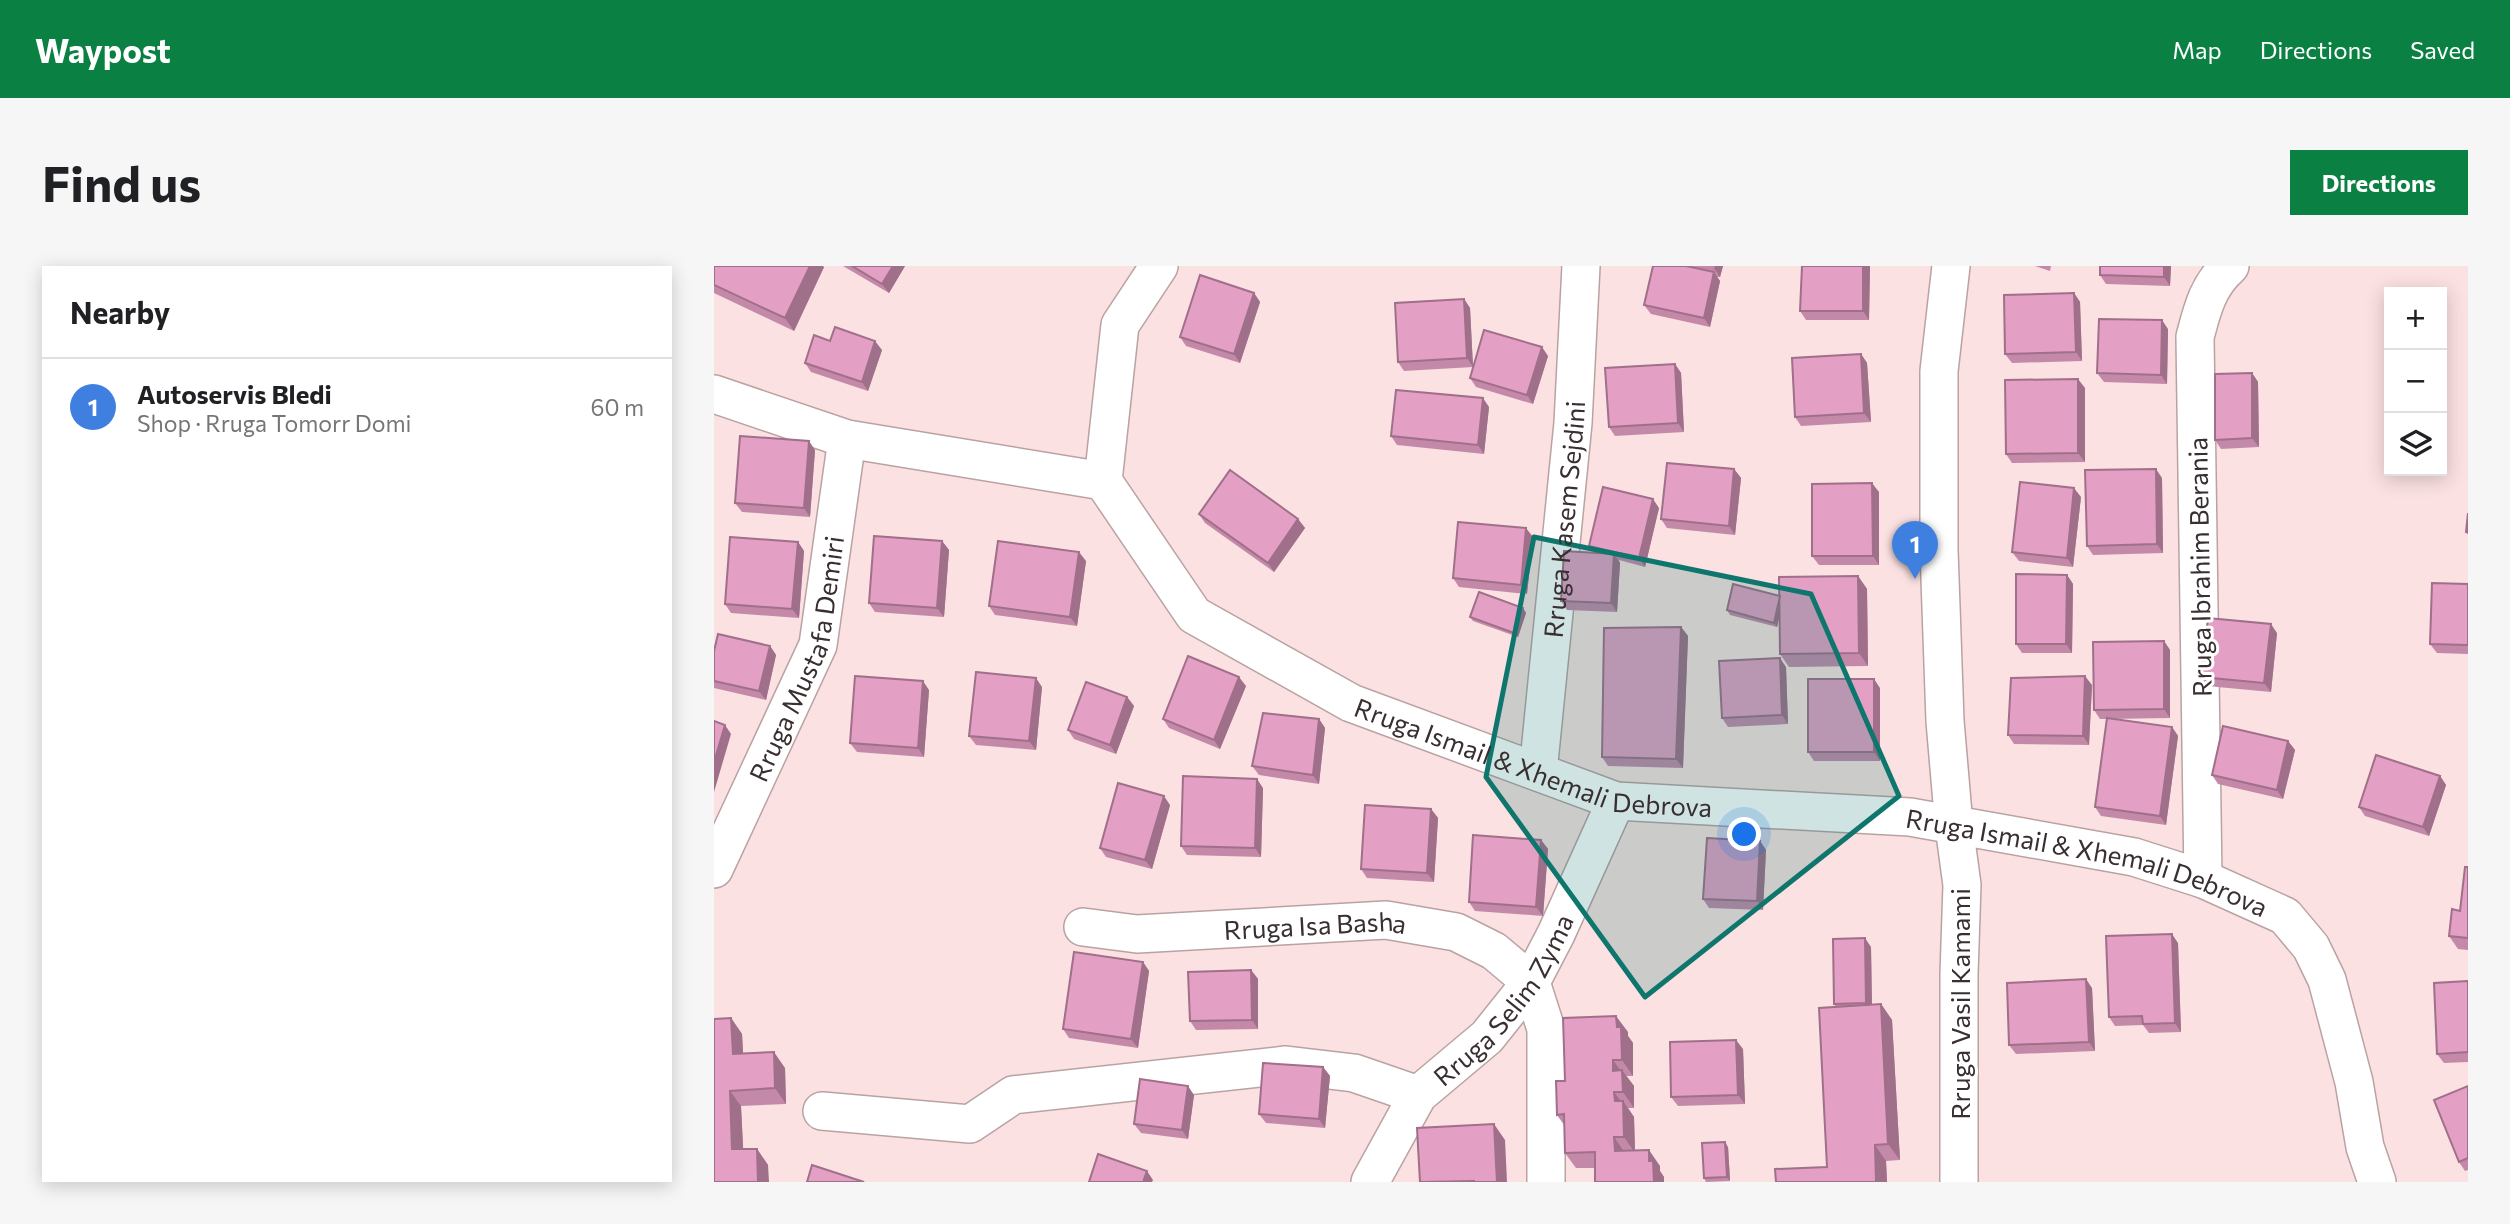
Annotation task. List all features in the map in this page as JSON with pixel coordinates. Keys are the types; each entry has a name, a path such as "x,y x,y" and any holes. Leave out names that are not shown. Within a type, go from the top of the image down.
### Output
{"street":[{"path":"714,394 846,439 1103,481 1120,325 1159,266"},
{"name":"Rruga Kasem Sejdini","path":"1538,772 1573,423 1581,266"},
{"name":"Rruga Vasil Kamami","path":"1951,266 1939,371 1938,453 1945,721 1962,885 1959,974 1959,1182"},
{"name":"Rruga Ibrahim Berania","path":"2203,878 2195,337 2205,301 2221,274 2230,266"},
{"name":"Rruga Mustafa Demiri","path":"714,869 818,645 846,439"},
{"name":"Rruga Ismail & Xhemali Debrova","path":"1103,481 1194,615 1351,702 1616,802 1910,817 2134,857 2203,878 2285,916 2311,947 2326,980 2354,1082 2365,1147 2377,1182"},
{"name":"Rruga Selim Zyma","path":"1370,1182 1418,1095 1487,1037 1531,982 1556,934 1616,802"},
{"name":"Rruga Isa Basha","path":"1083,928 1137,934 1387,920 1457,932 1494,951 1531,982"},
{"path":"1531,982 1546,1029 1546,1182"},
{"path":"821,1111 971,1124 1013,1095 1286,1065 1354,1073 1418,1095"}],"highlighted area":[{"path":"1534,537 1811,594 1899,796 1645,997 1486,777"}],"building":[{"path":"714,266 810,266 785,318 714,285"},
{"path":"852,266 893,266 882,284"},
{"path":"1653,266 1686,266 1714,272 1704,318 1644,305"},
{"path":"1802,266 1863,266 1863,311 1800,311"},
{"path":"2100,266 2164,266 2164,277 2100,275"},
{"path":"1200,275 1254,293 1234,354 1180,337"},
{"path":"2074,293 2076,352 2005,354 2004,295"},
{"path":"1464,299 1467,358 1398,362 1395,303"},
{"path":"2099,319 2162,320 2161,375 2097,373"},
{"path":"835,327 875,341 862,382 805,363 814,335 830,341"},
{"path":"1484,330 1542,347 1527,395 1470,378"},
{"path":"1861,354 1864,413 1795,417 1792,358"},
{"path":"1675,364 1678,423 1609,427 1605,368"},
{"path":"2252,373 2252,438 2215,440 2215,374"},
{"path":"2078,379 2078,453 2006,454 2005,380"},
{"path":"1396,390 1483,398 1478,445 1391,436"},
{"path":"740,436 809,441 804,508 735,503"},
{"path":"1667,463 1734,469 1729,526 1661,519"},
{"path":"2156,469 2157,544 2087,546 2085,470"},
{"path":"1230,470 1298,519 1268,563 1199,514"},
{"path":"2020,482 2074,488 2067,558 2012,552"},
{"path":"1872,483 1873,556 1812,556 1812,484"},
{"path":"1603,487 1653,499 1639,558 1589,546"},
{"path":"1458,522 1526,528 1521,585 1453,578"},
{"path":"874,536 942,541 937,608 869,603"},
{"path":"730,537 798,542 792,609 725,604"},
{"path":"998,541 1079,552 1070,617 989,606"},
{"path":"1564,551 1614,554 1611,603 1561,601"},
{"path":"2016,574 2067,575 2066,644 2016,644"},
{"path":"1858,576 1859,653 1780,654 1779,577"},
{"path":"2432,583 2468,584 2468,645 2430,644"},
{"path":"1733,584 1780,596 1774,623 1727,610"},
{"path":"1479,592 1523,608 1514,633 1470,617"},
{"path":"2208,618 2271,624 2264,683 2201,677"},
{"path":"1681,627 1676,759 1602,757 1604,628"},
{"path":"718,634 770,646 759,691 714,681 714,651"},
{"path":"2164,641 2164,709 2094,710 2093,642"},
{"path":"1188,656 1239,677 1214,740 1163,719"},
{"path":"1780,658 1782,715 1722,718 1719,661"},
{"path":"976,672 1036,678 1029,741 969,736"},
{"path":"855,676 923,681 918,748 850,743"},
{"path":"2085,676 2083,736 2008,735 2011,678"},
{"path":"1808,679 1874,679 1874,752 1808,752"},
{"path":"1086,682 1127,697 1110,745 1068,730"},
{"path":"1263,713 1319,719 1313,775 1252,766"},
{"path":"2107,718 2172,727 2160,816 2095,807"},
{"path":"714,721 725,725 714,762"},
{"path":"2223,726 2288,741 2277,790 2212,775"},
{"path":"2376,755 2440,776 2423,827 2359,807"},
{"path":"1183,776 1257,779 1255,848 1181,846"},
{"path":"1118,783 1164,796 1145,860 1100,848"},
{"path":"1365,805 1431,809 1427,873 1361,869"},
{"path":"1473,835 1541,840 1536,907 1469,902"},
{"path":"1707,838 1760,841 1757,901 1703,899"},
{"path":"2465,867 2468,867 2468,938 2449,936 2452,909 2460,911"},
{"path":"2172,934 2175,1023 2143,1024 2142,1016 2109,1017 2106,936"},
{"path":"1865,938 1866,1003 1834,1004 1833,939"},
{"path":"1074,952 1143,962 1131,1039 1063,1029"},
{"path":"1251,970 1252,1020 1190,1021 1188,972"},
{"path":"2086,979 2089,1042 2009,1045 2007,983"},
{"path":"2468,981 2468,1052 2437,1054 2434,983"},
{"path":"1881,1004 1888,1144 1875,1145 1876,1182 1776,1182 1775,1169 1827,1167 1819,1008"},
{"path":"1616,1016 1617,1027 1621,1027 1622,1060 1613,1060 1613,1071 1622,1070 1623,1092 1614,1092 1615,1101 1623,1101 1624,1137 1614,1137 1615,1151 1649,1150 1649,1161 1653,1161 1654,1182 1595,1182 1595,1152 1565,1153 1564,1114 1557,1115 1556,1081 1565,1081 1563,1018"},
{"path":"731,1018 733,1054 774,1052 775,1088 730,1091 732,1149 757,1149 758,1182 714,1182 714,1019"},
{"path":"1736,1040 1738,1095 1671,1097 1670,1042"},
{"path":"1263,1063 1323,1067 1319,1119 1259,1114"},
{"path":"1140,1079 1188,1086 1182,1130 1134,1124"},
{"path":"2468,1086 2468,1158 2459,1162 2434,1100"},
{"path":"1494,1124 1497,1182 1420,1182 1417,1128"},
{"path":"1725,1142 1727,1177 1704,1178 1702,1143"},
{"path":"1098,1154 1147,1171 1143,1182 1089,1182"},
{"path":"812,1165 864,1182 807,1182"}],"place":[{"name":"Autoservis Bledi","path":"1915,579"}]}
